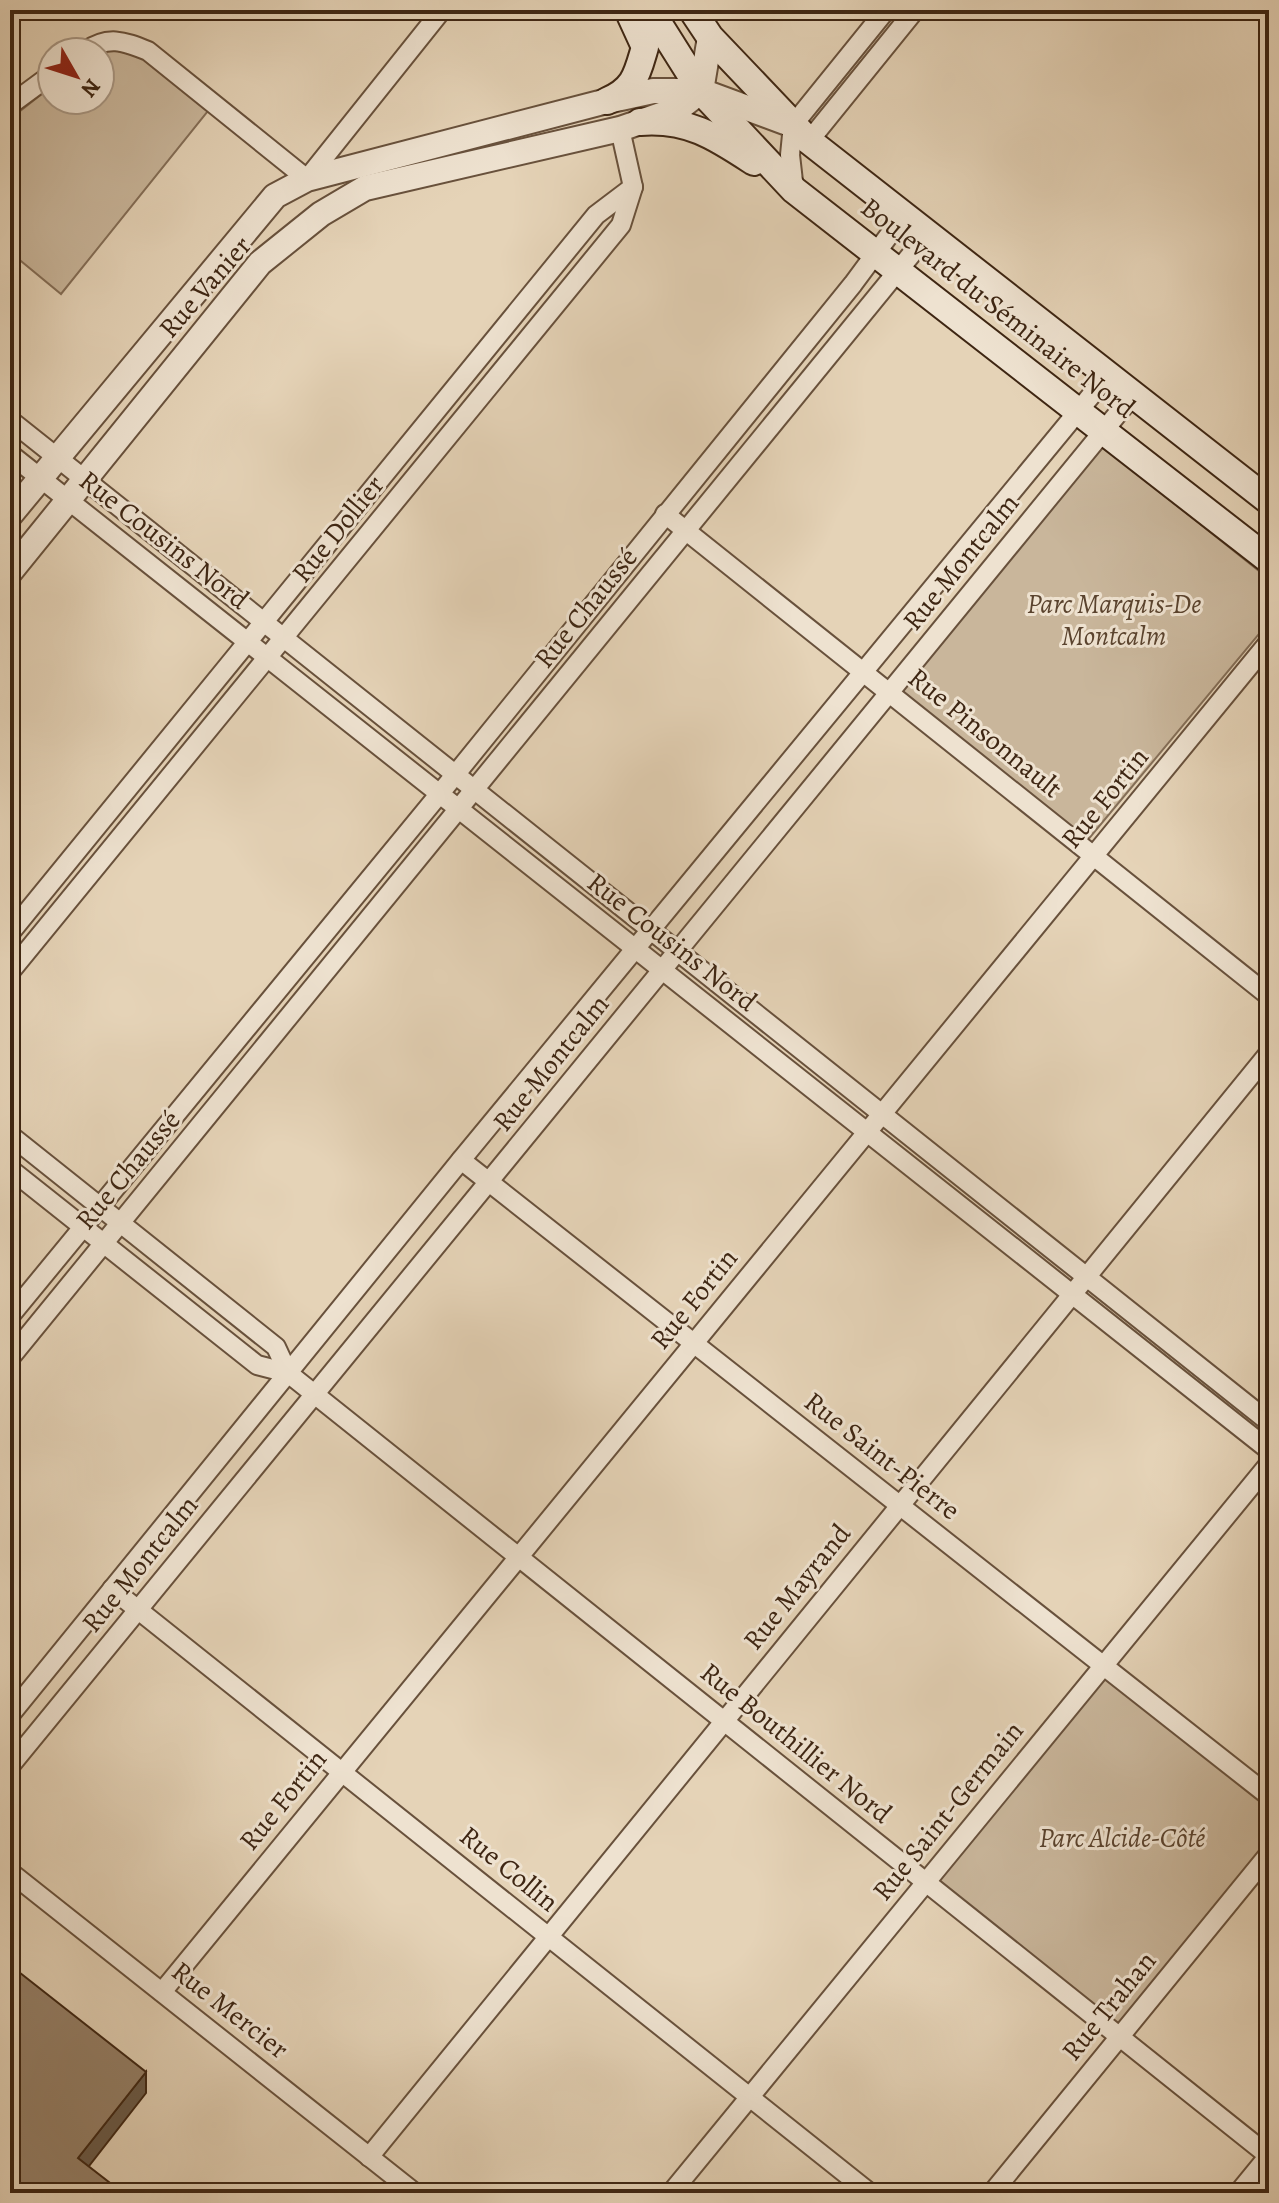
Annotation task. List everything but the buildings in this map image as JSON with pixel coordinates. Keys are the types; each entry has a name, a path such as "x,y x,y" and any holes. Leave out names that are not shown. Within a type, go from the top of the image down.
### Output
{"main road":[{"path":"607,101 623,94 635,79 645,47 628,10"},
{"name":"Boulevard du Séminaire Nord","path":"650,10 701,91 794,190 1269,560"},
{"name":"Boulevard du Séminaire Nord","path":"692,10 710,37 801,133 1269,501"},
{"path":"630,126 662,120 710,133 794,190"}],"street":[{"path":"307,179 442,10"},
{"path":"794,190 790,155 801,133 886,10"},
{"path":"801,133 915,10"},
{"path":"701,91 710,37"},
{"path":"116,42 123,41 148,51 307,179 321,214"},
{"path":"10,105 36,86"},
{"name":"Rue Vanier","path":"10,515 275,196 307,179 653,91 701,91 801,133"},
{"name":"Rue Vanier","path":"10,572 260,263 321,214 365,188 630,126 678,109 701,91"},
{"path":"630,126 633,187"},
{"name":"Rue Dollier","path":"10,933 596,215 633,187"},
{"name":"Rue Dollier","path":"10,972 621,225 633,187"},
{"name":"Rue Chaussé","path":"10,1316 455,775 904,215"},
{"name":"Rue Chaussé","path":"10,1358 928,234"},
{"path":"481,356 501,373"},
{"name":"Rue Montcalm","path":"10,1715 461,1160 1108,375"},
{"name":"Rue Montcalm","path":"10,1766 1133,395"},
{"name":"Rue Cousins Nord","path":"10,420 1269,1422"},
{"name":"Rue Cousins Nord","path":"10,454 1269,1450"},
{"name":"Rue Pinsonnault","path":"665,514 1269,996"},
{"name":"Rue Fortin","path":"162,1992 1269,642"},
{"path":"77,852 95,868"},
{"path":"268,1000 289,1018"},
{"name":"Rue Mayrand","path":"369,2157 1269,1053"},
{"name":"Rue Bouthillier Nord","path":"10,1135 276,1347 288,1373 314,1395 1269,2158"},
{"name":"Rue Saint-Pierre","path":"461,1160 1269,1796"},
{"name":"Rue Bouthillier Nord","path":"10,1169 257,1365 288,1373"},
{"name":"Rue Saint-Germain","path":"671,2193 1269,1464"},
{"name":"Rue Collin","path":"112,1589 870,2193"},
{"name":"Rue Trahan","path":"992,2193 1269,1854"},
{"name":"Rue Mercier","path":"10,1872 415,2193"},
{"path":"1242,2193 1269,2158"}],"green space":[{"path":"116,50 141,57 208,111 61,294 10,252 10,119 36,99 36,116 116,116"},
{"name":"Parc Marquis-De Montcalm","path":"1101,445 1269,579 1269,622 1086,842 899,693"},
{"name":"Parc Alcide-Côté","path":"1103,1666 1269,1796 1269,1854 1120,2037 926,1882"}]}
